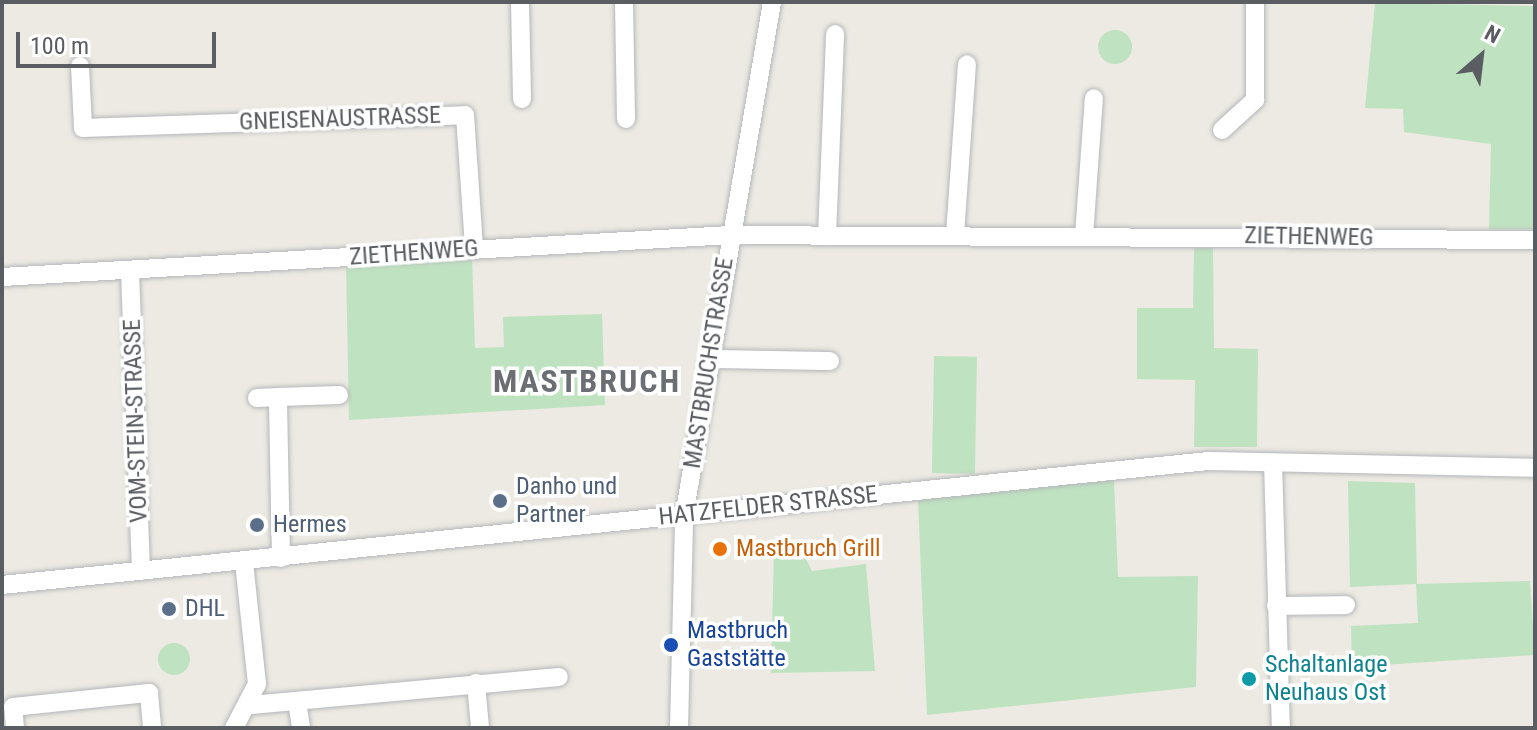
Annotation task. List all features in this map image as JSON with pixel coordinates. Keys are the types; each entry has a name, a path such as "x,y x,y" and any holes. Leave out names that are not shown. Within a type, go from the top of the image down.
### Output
{"street":[{"path":"520,2 522,99"},
{"path":"624,2 626,119"},
{"name":"MASTBRUCHSTRASSE","path":"679,728 684,516 772,2"},
{"path":"1222,130 1255,100 1255,2"},
{"path":"827,236 835,34"},
{"path":"955,235 967,64"},
{"name":"GNEISENAUSTRASSE","path":"80,66 83,135 465,115 474,248"},
{"path":"1084,236 1094,98"},
{"name":"ZIETHENWEG","path":"2,277 730,235 1535,240"},
{"name":"VOM-STEIN-STRASSE","path":"130,271 141,571"},
{"path":"712,359 830,361"},
{"path":"257,398 339,395"},
{"path":"278,397 281,558"},
{"path":"1273,463 1281,728"},
{"name":"HATZFELDER STRASSE","path":"2,585 244,563 1052,474 1273,463 1535,468"},
{"path":"234,728 251,705 257,684 244,563"},
{"path":"1276,606 1346,605"},
{"path":"251,705 559,677"},
{"path":"476,683 480,728"},
{"path":"15,728 13,707 149,693 152,728"},
{"path":"297,702 301,728"}],"green space":[{"path":"1375,3 1535,6 1535,229 1489,229 1491,144 1404,132 1403,109 1365,108"},
{"path":"1115,30 1127,35 1132,47 1127,59 1115,64 1103,59 1098,47 1103,35"},
{"path":"1194,248 1213,248 1214,348 1258,349 1257,447 1194,447 1195,380 1137,379 1137,308 1193,308"},
{"path":"472,258 475,348 504,347 503,317 602,314 605,405 349,420 346,264"},
{"path":"934,356 977,357 975,474 932,473"},
{"path":"1114,480 1118,577 1198,576 1196,687 927,715 918,500"},
{"path":"1348,481 1415,483 1417,584 1530,581 1535,655 1352,667 1351,626 1418,623 1416,584 1350,587"},
{"path":"801,549 812,571 866,564 875,671 771,673 774,550"},
{"path":"174,643 185,648 190,659 185,670 174,675 163,670 158,659 163,648"}],"place":[{"name":"Danho und Partner","path":"500,501"},
{"name":"Hermes","path":"257,525"},
{"name":"Mastbruch Grill","path":"720,549"},
{"name":"DHL","path":"169,609"},
{"name":"Mastbruch Gaststätte","path":"671,645"},
{"name":"Schaltanlage Neuhaus Ost","path":"1249,679"}],"district":[{"name":"MASTBRUCH","path":"587,381"}]}
